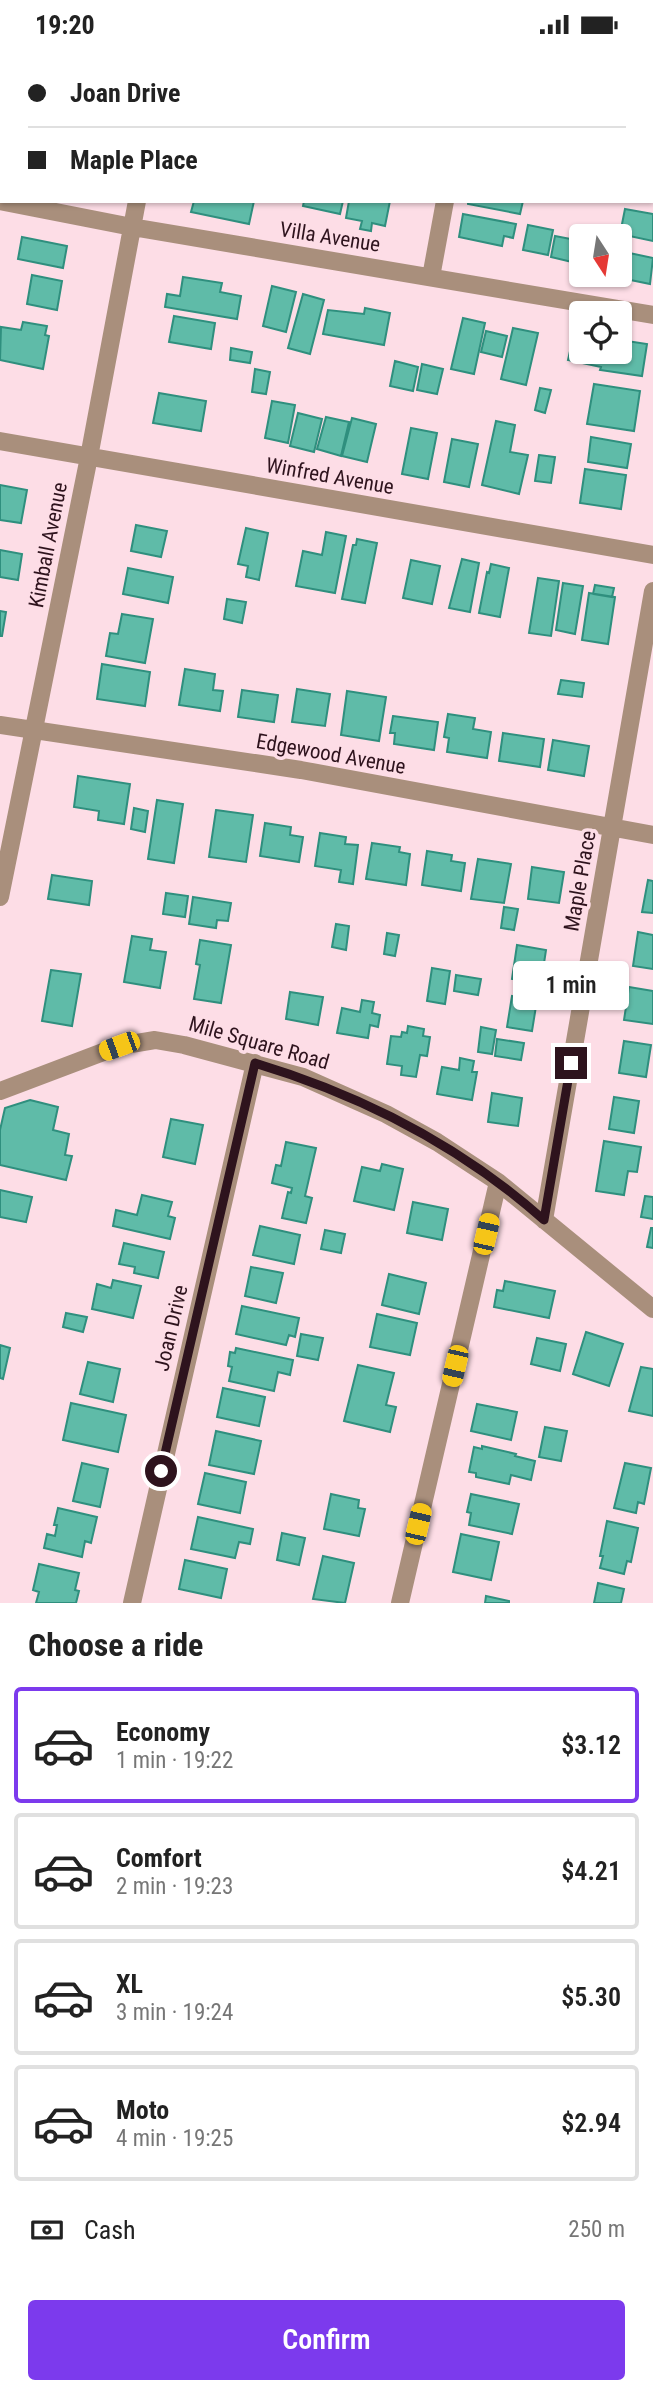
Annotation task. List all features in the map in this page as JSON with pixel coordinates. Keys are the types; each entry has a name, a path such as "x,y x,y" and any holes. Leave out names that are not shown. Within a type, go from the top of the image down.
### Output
{"street":[{"name":"Villa Avenue","path":"10,203 132,227 653,315"},
{"name":"Kimball Avenue","path":"0,897 89,457 137,203"},
{"path":"431,277 445,203"},
{"name":"Winfred Avenue","path":"0,441 653,555"},
{"name":"Maple Place","path":"544,1220 653,591"},
{"name":"Edgewood Avenue","path":"0,725 300,770 653,835"},
{"name":"Mile Square Road","path":"0,1091 119,1046 142,1041 168,1041 313,1081 410,1126 498,1182 653,1309"},
{"name":"Joan Drive","path":"132,1603 255,1063"},
{"path":"400,1603 498,1182"}],"building":[{"path":"193,203 254,203 249,224 191,212"},
{"path":"304,203 343,203 340,214 303,206"},
{"path":"349,203 390,203 385,226 372,223 371,231 360,229 362,221 346,218"},
{"path":"468,203 523,203 520,214"},
{"path":"625,209 653,214 653,241 632,237 632,224 622,224"},
{"path":"463,214 516,224 513,238 504,236 502,246 459,237"},
{"path":"528,225 553,230 548,255 523,250"},
{"path":"555,236 569,239 569,261 551,257"},
{"path":"22,237 67,246 63,268 18,259"},
{"path":"632,254 653,258 650,284 632,280"},
{"path":"32,275 62,281 57,310 27,304"},
{"path":"183,277 222,283 220,292 241,296 237,319 165,307 167,294 180,296"},
{"path":"272,286 296,292 286,332 263,326"},
{"path":"303,294 324,300 310,354 288,348"},
{"path":"365,308 390,313 384,345 323,334 328,310 364,314"},
{"path":"174,316 215,323 211,349 169,342"},
{"path":"463,318 485,323 474,374 451,369"},
{"path":"23,322 47,326 45,335 49,336 43,369 0,360 1,327 21,330"},
{"path":"513,328 538,333 526,385 501,379"},
{"path":"486,331 507,336 502,357 481,352"},
{"path":"632,342 647,344 642,376 600,370 601,367 587,364 632,364"},
{"path":"231,348 252,352 250,363 230,360"},
{"path":"395,361 418,367 413,391 390,386"},
{"path":"422,364 443,369 437,394 417,390"},
{"path":"255,369 270,372 266,394 252,392"},
{"path":"594,384 640,391 634,431 587,424"},
{"path":"540,388 551,390 545,413 535,410"},
{"path":"159,393 206,401 201,431 153,423"},
{"path":"272,401 295,405 288,443 265,438"},
{"path":"298,413 322,419 314,452 290,446"},
{"path":"326,417 349,422 341,456 317,449"},
{"path":"352,418 376,424 367,462 342,456"},
{"path":"496,421 515,425 510,452 528,455 519,494 482,485"},
{"path":"411,428 437,433 428,479 402,474"},
{"path":"591,437 631,444 627,468 588,462"},
{"path":"452,439 478,444 469,487 444,482"},
{"path":"539,455 555,457 551,483 535,481"},
{"path":"585,469 626,475 621,509 580,503"},
{"path":"0,485 27,490 21,523 0,520"},
{"path":"136,525 167,531 161,557 131,551"},
{"path":"246,528 268,533 259,580 246,577 248,566 238,564"},
{"path":"326,532 346,536 335,593 296,586 303,551 322,555"},
{"path":"357,539 377,543 365,603 342,599 353,545 356,545"},
{"path":"0,550 22,554 18,580 0,577"},
{"path":"462,559 479,563 470,612 449,608"},
{"path":"411,560 440,566 432,604 403,598"},
{"path":"491,564 509,568 500,617 479,613"},
{"path":"128,568 173,577 168,603 123,594"},
{"path":"538,578 559,581 551,636 529,633"},
{"path":"563,583 583,586 575,634 556,630"},
{"path":"595,585 614,588 612,597 593,594"},
{"path":"589,593 615,597 608,644 582,640"},
{"path":"227,599 246,602 242,623 224,619"},
{"path":"0,611 6,612 2,636 0,636"},
{"path":"122,614 153,619 145,663 106,656 110,633 118,634"},
{"path":"102,664 150,672 145,706 97,699"},
{"path":"185,669 215,674 213,690 223,691 220,711 179,705"},
{"path":"561,680 584,683 582,697 558,694"},
{"path":"297,689 330,694 325,726 292,722"},
{"path":"242,690 278,695 274,722 238,717"},
{"path":"347,691 386,697 379,741 341,735"},
{"path":"448,714 475,718 473,729 491,732 487,758 447,752 449,738 444,737"},
{"path":"393,716 438,722 434,750 394,744 395,733 390,733"},
{"path":"503,733 544,739 540,767 499,761"},
{"path":"553,740 589,746 584,776 548,770"},
{"path":"78,776 130,784 124,824 98,820 99,811 74,807"},
{"path":"157,800 183,804 174,863 148,859"},
{"path":"134,808 148,811 145,832 131,829"},
{"path":"216,810 253,815 246,862 209,857"},
{"path":"265,823 291,827 290,835 303,837 299,862 260,856"},
{"path":"320,833 346,837 345,844 358,845 353,884 339,882 341,870 315,866"},
{"path":"372,843 400,847 399,852 410,854 406,885 366,879"},
{"path":"427,851 452,855 451,861 465,863 461,891 422,885"},
{"path":"478,859 511,864 504,903 471,899"},
{"path":"532,867 564,872 559,903 528,899"},
{"path":"52,875 92,881 89,905 48,899"},
{"path":"648,880 653,881 653,913 642,912"},
{"path":"166,893 188,896 185,917 163,914"},
{"path":"193,897 231,903 228,921 217,920 216,928 189,924"},
{"path":"504,907 518,909 514,930 501,928"},
{"path":"336,924 349,926 346,950 332,947"},
{"path":"638,932 653,935 653,969 633,966"},
{"path":"387,933 399,935 395,956 384,954"},
{"path":"132,936 152,939 150,950 166,952 160,988 124,982"},
{"path":"200,940 231,945 221,1003 194,999 200,965 196,964"},
{"path":"517,945 546,950 541,983 512,979"},
{"path":"432,968 450,971 445,1004 427,1001"},
{"path":"51,970 81,974 72,1026 42,1021"},
{"path":"456,975 481,979 478,995 454,991"},
{"path":"629,987 653,991 653,1024 624,1020"},
{"path":"290,992 323,997 318,1025 286,1019"},
{"path":"512,996 537,1000 532,1031 507,1027"},
{"path":"362,1000 374,1002 372,1013 380,1015 378,1027 370,1025 368,1038 337,1033 342,1008 360,1012"},
{"path":"408,1026 424,1029 423,1036 430,1037 427,1056 420,1055 416,1077 401,1075 402,1066 387,1064 391,1036 401,1037 402,1032 407,1033"},
{"path":"481,1027 496,1030 492,1054 478,1052"},
{"path":"497,1039 524,1043 521,1060 495,1056"},
{"path":"624,1041 651,1045 646,1077 619,1073"},
{"path":"460,1058 474,1061 472,1072 477,1072 472,1100 437,1094 442,1067 459,1070"},
{"path":"492,1093 522,1098 518,1126 488,1122"},
{"path":"614,1097 639,1101 634,1133 609,1129"},
{"path":"30,1100 58,1107 53,1130 69,1134 65,1155 72,1156 66,1180 0,1165 0,1130 5,1108"},
{"path":"171,1119 203,1125 195,1164 163,1157"},
{"path":"604,1141 641,1147 637,1172 628,1171 624,1195 596,1191"},
{"path":"286,1142 316,1148 305,1196 312,1198 306,1223 282,1218 288,1192 291,1193 292,1188 272,1183 276,1165 281,1166"},
{"path":"382,1164 403,1169 394,1210 354,1201 362,1167 380,1171"},
{"path":"0,1190 32,1197 26,1222 0,1217"},
{"path":"142,1195 172,1202 168,1216 175,1218 170,1239 113,1226 116,1210 137,1215"},
{"path":"645,1196 653,1197 653,1219 641,1217"},
{"path":"413,1202 448,1209 442,1240 407,1233"},
{"path":"260,1226 300,1235 294,1264 253,1255"},
{"path":"653,1228 653,1248 647,1247"},
{"path":"325,1230 345,1234 341,1253 321,1249"},
{"path":"124,1243 164,1252 158,1278 134,1273 135,1267 119,1264"},
{"path":"251,1267 283,1273 276,1303 245,1296"},
{"path":"389,1274 426,1283 419,1314 382,1305"},
{"path":"113,1280 141,1286 133,1318 92,1309 97,1284 111,1288"},
{"path":"505,1281 555,1291 549,1318 494,1307 497,1290 503,1291"},
{"path":"242,1306 299,1318 295,1337 289,1335 286,1345 236,1334"},
{"path":"66,1313 87,1317 83,1332 63,1327"},
{"path":"377,1314 417,1323 410,1355 370,1347"},
{"path":"586,1332 623,1344 609,1386 573,1374"},
{"path":"301,1334 323,1338 318,1360 297,1356"},
{"path":"537,1338 566,1344 560,1371 531,1364"},
{"path":"0,1345 10,1348 3,1379 0,1378"},
{"path":"236,1348 293,1360 290,1375 278,1372 274,1391 229,1381 232,1367 228,1366 230,1352 235,1353"},
{"path":"88,1362 120,1369 113,1402 80,1394"},
{"path":"358,1365 394,1373 386,1405 396,1407 390,1432 344,1421"},
{"path":"641,1367 653,1369 653,1416 629,1411"},
{"path":"223,1388 265,1397 259,1426 217,1417"},
{"path":"71,1403 126,1415 118,1452 63,1440"},
{"path":"477,1404 517,1412 511,1440 471,1431"},
{"path":"545,1427 567,1431 561,1461 539,1457"},
{"path":"216,1431 261,1441 254,1474 209,1465"},
{"path":"482,1446 535,1461 531,1480 511,1475 509,1484 476,1477 476,1473 469,1472 474,1447 482,1449"},
{"path":"82,1463 108,1469 100,1507 73,1501"},
{"path":"625,1463 651,1468 644,1504 638,1502 636,1513 614,1508"},
{"path":"205,1473 246,1482 240,1513 198,1504"},
{"path":"331,1494 359,1500 358,1508 365,1509 359,1536 324,1529"},
{"path":"471,1494 519,1504 512,1534 469,1525 471,1513 467,1512"},
{"path":"58,1508 97,1517 91,1543 85,1541 82,1557 44,1548 47,1534 55,1536 57,1525 54,1525"},
{"path":"198,1517 253,1529 250,1544 239,1542 235,1558 191,1549"},
{"path":"607,1521 638,1528 631,1562 627,1561 624,1574 600,1568"},
{"path":"282,1533 305,1538 299,1565 277,1560"},
{"path":"461,1534 499,1542 491,1580 453,1572"},
{"path":"323,1556 354,1563 345,1603 313,1599"},
{"path":"185,1560 227,1569 221,1598 179,1589"},
{"path":"39,1564 79,1573 75,1590 79,1591 76,1603 36,1603 39,1592 33,1590"},
{"path":"598,1583 624,1589 621,1603 594,1603"},
{"path":"486,1596 509,1601 509,1603 485,1603"}],"route":[{"path":"161,1471 255,1063 324,1085 410,1126 498,1182 544,1220 571,1063"}]}
